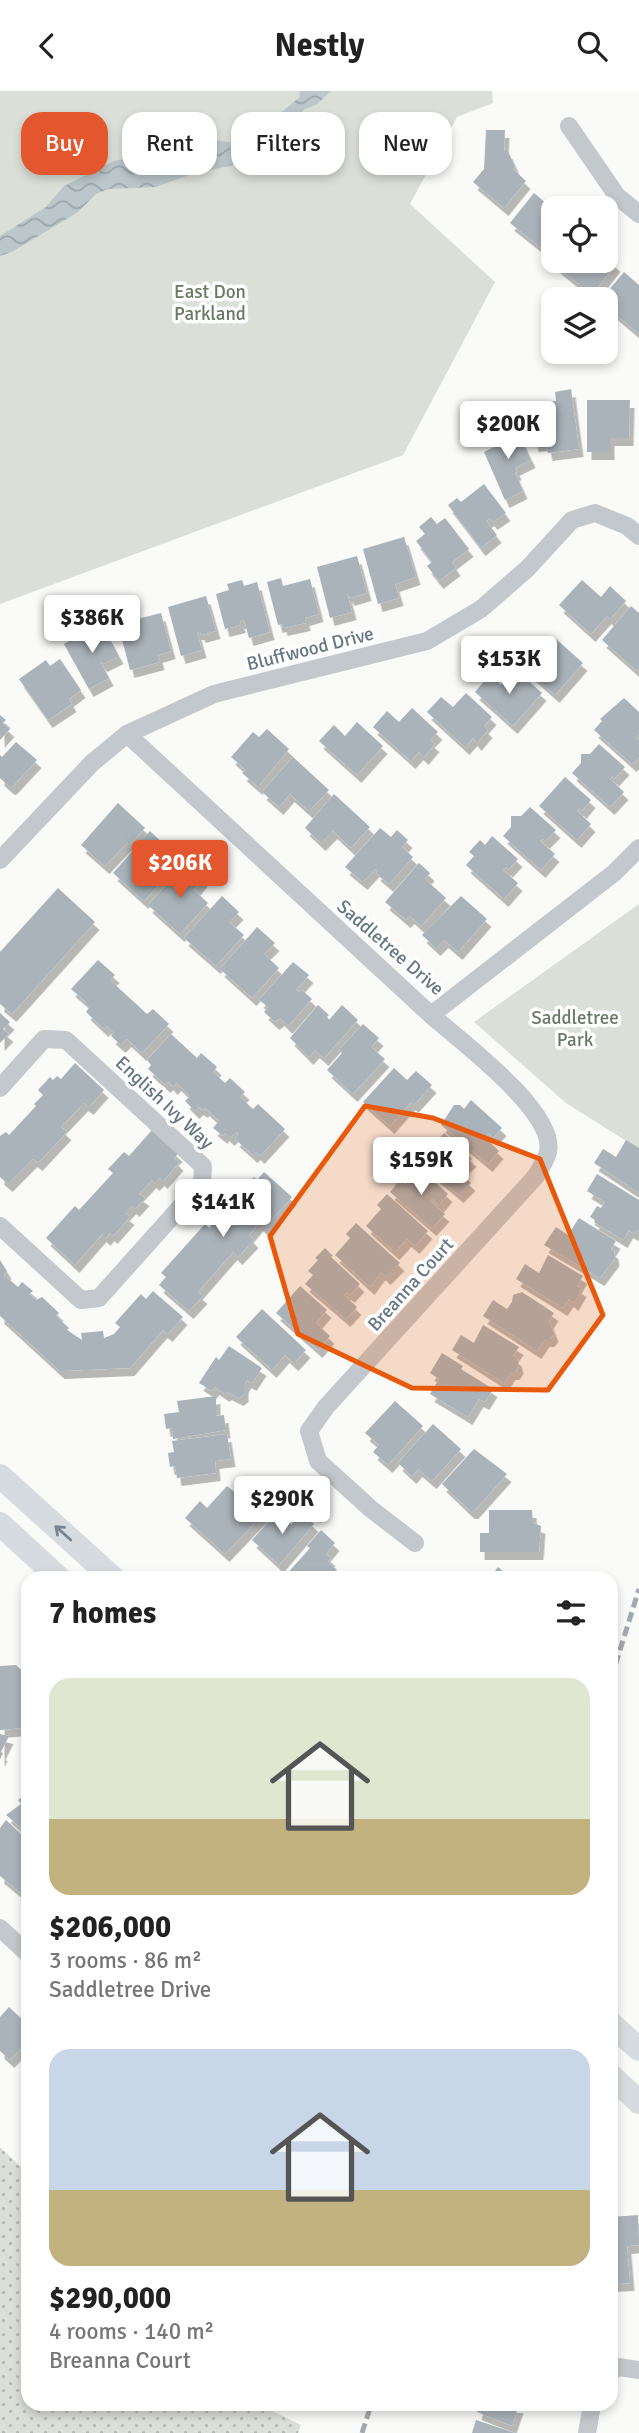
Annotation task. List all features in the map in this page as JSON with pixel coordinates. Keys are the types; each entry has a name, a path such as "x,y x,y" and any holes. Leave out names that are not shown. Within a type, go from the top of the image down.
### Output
{"main road":[{"path":"0,1476 105,1571"},
{"path":"0,1524 51,1571"},
{"path":"618,2030 639,2049"},
{"path":"618,2082 639,2102"}],"street":[{"path":"569,126 617,196 639,214"},
{"name":"Bluffwood Drive","path":"0,860 92,763 127,734 214,694 427,641 481,609 527,569 572,520 596,513 627,526 639,536"},
{"name":"Saddletree Drive","path":"127,734 430,1015 614,873 639,848"},
{"name":"Breanna Court","path":"415,1543 371,1509 318,1461 309,1431 326,1407 536,1177 548,1151 543,1126 525,1099 430,1015"},
{"name":"English Ivy Way","path":"0,1088 44,1039 66,1040 203,1166 202,1183 99,1299 81,1300 0,1226"},
{"path":"0,1929 21,1948"},
{"path":"618,2368 639,2370"},
{"path":"587,2433 591,2411"}],"highlighted area":[{"path":"365,1106 433,1118 540,1159 603,1315 548,1390 412,1388 298,1334 270,1236"}],"green space":[{"name":"East Don Parkland","path":"0,91 492,91 493,103 457,117 452,126 452,112 359,112 359,175 426,175 410,204 495,282 403,455 0,604"},
{"name":"Saddletree Park","path":"639,904 639,1149 566,1103 474,1022"},
{"path":"0,2147 21,2167 21,2411 272,2411 301,2425 298,2433 0,2433"}],"water":[{"path":"299,91 331,91 316,105 302,112 282,112 300,97"},
{"path":"217,140 231,142 231,166 217,168"},
{"path":"122,159 122,175 189,175 156,187 108,189 96,194 78,212 12,252 0,256 0,236 46,207 64,186 86,175 108,175 108,164"}],"building":[{"path":"486,130 505,130 504,151 508,151 515,167 513,169 526,181 504,208 473,182 484,169"},
{"path":"534,193 541,199 541,248 510,223"},
{"path":"624,272 639,285 639,334 618,316 618,287 611,287"},
{"path":"565,273 609,273 598,287 582,287"},
{"path":"571,389 579,449 548,453 546,443 534,444 529,405 556,401 555,392"},
{"path":"587,400 630,400 629,438 610,438 610,452 587,452"},
{"path":"515,426 531,460 515,468 523,491 505,500 484,452 496,446 492,437"},
{"path":"484,484 506,513 493,522 490,518 486,521 497,535 481,548 448,505 457,498 461,502"},
{"path":"431,517 437,524 445,518 469,549 452,562 456,568 439,581 427,566 432,562 416,541 425,534 419,527"},
{"path":"404,537 416,577 395,584 399,598 378,604 363,549"},
{"path":"357,556 367,593 350,598 347,593 352,612 330,618 317,567"},
{"path":"281,578 283,586 310,579 319,614 305,618 306,623 283,628 282,624 278,625 267,582"},
{"path":"242,580 244,586 257,582 270,632 249,638 244,620 240,621 241,625 225,629 216,594 229,590 227,584"},
{"path":"582,580 601,597 610,586 626,601 610,619 607,616 591,634 559,605"},
{"path":"206,596 216,631 201,635 197,632 202,650 181,656 168,607"},
{"path":"631,606 639,613 637,671 602,640"},
{"path":"161,613 171,651 158,655 160,662 130,670 118,624"},
{"path":"101,623 119,656 103,664 100,661 109,678 89,689 64,644"},
{"path":"555,638 583,663 555,695 516,660 531,642 542,652"},
{"path":"60,659 81,690 69,699 72,704 48,720 19,679 46,660 50,666"},
{"path":"515,669 542,693 513,726 475,692 490,674 501,685"},
{"path":"466,693 492,717 484,726 488,730 477,743 473,738 465,747 427,712 441,697 453,707"},
{"path":"624,698 639,712 639,735 636,738 639,740 639,757 632,764 594,730 602,721 600,719"},
{"path":"412,708 438,732 430,740 435,744 424,757 419,752 411,761 373,727 387,711 399,722"},
{"path":"0,715 6,720 3,723 10,729 0,740"},
{"path":"357,722 383,746 357,775 319,741 334,725 345,736"},
{"path":"267,729 289,749 258,787 242,773 246,770 231,757 253,732 259,737"},
{"path":"16,742 37,760 10,787 0,778 0,755 2,757"},
{"path":"599,744 625,767 614,779 612,776 610,779 624,792 610,807 572,773 581,763 581,754 590,754"},
{"path":"293,757 329,790 309,811 290,794 279,807 262,792"},
{"path":"565,777 591,800 582,811 579,808 577,811 591,824 577,840 539,806"},
{"path":"334,794 370,827 351,848 333,831 321,843 305,828"},
{"path":"118,803 145,828 105,866 81,845"},
{"path":"530,807 556,830 545,841 540,841 555,854 541,870 503,836 511,827 511,816 521,816"},
{"path":"380,828 391,837 397,830 408,840 402,847 413,857 389,884 375,869 363,882 345,867"},
{"path":"150,831 167,847 157,858 172,870 144,901 113,873"},
{"path":"492,836 518,859 508,870 506,867 503,870 518,883 504,899 466,865 474,856 469,852 480,840 485,845"},
{"path":"186,863 203,879 194,890 208,903 180,934 148,905"},
{"path":"419,863 430,873 425,879 446,898 421,926 410,916 406,920 385,902"},
{"path":"58,888 95,922 12,1014 0,1004 0,952"},
{"path":"222,896 239,912 229,922 244,935 216,966 184,938"},
{"path":"461,896 487,919 458,952 444,940 436,948 422,935"},
{"path":"257,927 275,943 264,954 279,968 252,998 220,969"},
{"path":"98,960 115,975 110,980 147,1014 153,1009 169,1024 142,1053 127,1039 121,1045 111,1036 114,1033 107,1026 104,1029 86,1012 89,1008 86,1002 71,989"},
{"path":"293,962 309,975 296,990 299,992 301,989 312,999 288,1026 280,1018 275,1022 264,1012 268,1007 259,1000"},
{"path":"318,1005 329,1015 329,1020 342,1005 358,1020 324,1058 315,1050 309,1057 290,1038"},
{"path":"0,1013 10,1022 3,1029 9,1034 0,1043"},
{"path":"363,1024 379,1038 371,1047 385,1059 353,1094 327,1070 342,1053 339,1050"},
{"path":"171,1034 197,1058 201,1053 217,1067 213,1072 225,1083 230,1078 245,1092 240,1097 253,1109 258,1104 285,1129 260,1156 256,1152 253,1155 235,1139 239,1134 236,1132 230,1138 225,1133 223,1136 213,1128 219,1121 205,1108 203,1110 199,1107 195,1111 185,1101 190,1096 177,1083 173,1087 169,1082 166,1085 148,1069 151,1065 147,1060"},
{"path":"75,1063 104,1090 89,1107 84,1103 61,1127 67,1132 38,1163 33,1159 8,1184 0,1177 0,1136 6,1132 9,1135 36,1106 34,1104 43,1095 38,1090 50,1077 53,1080 57,1076 61,1079"},
{"path":"394,1068 407,1080 416,1071 432,1085 414,1105 411,1102 390,1126 363,1102"},
{"path":"471,1100 502,1128 493,1138 489,1134 485,1138 499,1151 488,1164 441,1125 454,1105 460,1105 464,1109"},
{"path":"152,1130 178,1154 174,1158 179,1163 163,1181 160,1178 155,1183 152,1180 139,1194 145,1198 135,1209 132,1206 125,1213 130,1217 113,1236 110,1233 106,1238 102,1234 75,1265 46,1238 75,1206 79,1210 113,1173 108,1169 124,1152 129,1156"},
{"path":"444,1133 472,1159 458,1171 471,1183 459,1195 419,1161 427,1152 422,1147 431,1138 436,1142"},
{"path":"626,1140 639,1148 639,1193 594,1163 603,1149 616,1157"},
{"path":"419,1168 448,1194 439,1205 432,1199 430,1201 445,1214 432,1228 390,1192 400,1180 405,1184"},
{"path":"264,1172 292,1197 264,1228 259,1223 249,1235 254,1240 238,1257 233,1252 198,1292 203,1296 189,1311 159,1285 166,1277 161,1273 205,1224 209,1228 215,1222 211,1218 230,1195 239,1202 242,1199 238,1196 254,1177 257,1180"},
{"path":"597,1174 639,1200 639,1230 633,1233 629,1230 623,1240 590,1217 597,1206 601,1208 605,1202 587,1191"},
{"path":"387,1194 428,1231 415,1246 407,1239 395,1252 366,1226 381,1209 377,1205"},
{"path":"579,1218 616,1241 611,1249 615,1258 600,1278 544,1245 556,1227 568,1235"},
{"path":"356,1223 400,1263 386,1277 381,1272 370,1287 335,1255 350,1238 346,1234"},
{"path":"325,1248 360,1284 350,1295 347,1292 344,1295 357,1307 346,1319 305,1284 313,1275 308,1271 318,1260 315,1258"},
{"path":"548,1255 583,1276 577,1286 582,1289 574,1303 569,1299 563,1308 516,1279 525,1264 539,1273"},
{"path":"0,1260 7,1271 4,1275 18,1287 22,1282 33,1291 29,1294 36,1300 42,1297 59,1313 56,1316 69,1328 67,1330 82,1340 81,1333 103,1331 104,1338 114,1334 120,1327 115,1323 141,1294 146,1299 153,1291 183,1317 168,1334 163,1330 130,1368 60,1371 0,1316"},
{"path":"300,1286 327,1310 316,1323 330,1336 318,1350 276,1313"},
{"path":"522,1292 554,1313 549,1321 554,1334 550,1339 545,1339 537,1351 483,1316 493,1300 507,1309 513,1295"},
{"path":"262,1309 306,1350 294,1363 285,1355 272,1370 236,1337"},
{"path":"483,1325 519,1347 513,1356 517,1358 519,1366 504,1383 452,1350 461,1335 474,1343"},
{"path":"229,1346 262,1368 252,1383 247,1380 244,1394 239,1398 227,1392 225,1394 215,1387 212,1391 199,1383 216,1357 219,1360"},
{"path":"442,1353 463,1366 461,1369 493,1389 485,1402 479,1399 468,1417 430,1394 439,1379 430,1373"},
{"path":"216,1396 216,1416 224,1415 226,1430 173,1439 172,1428 166,1429 164,1414 179,1412 177,1401"},
{"path":"395,1401 423,1426 388,1465 373,1452 379,1445 365,1433"},
{"path":"433,1424 461,1449 432,1481 418,1469 412,1476 398,1463"},
{"path":"227,1434 231,1459 215,1461 216,1473 177,1478 175,1466 170,1467 168,1453 174,1452 172,1441"},
{"path":"474,1449 507,1474 474,1511 470,1511 442,1484"},
{"path":"227,1486 247,1500 253,1493 269,1508 225,1554 185,1518 200,1501 207,1508"},
{"path":"279,1510 290,1520 288,1522 291,1525 302,1513 314,1524 279,1565 252,1540"},
{"path":"489,1510 532,1510 533,1523 541,1526 539,1552 480,1552 480,1533 489,1533"},
{"path":"321,1530 335,1543 326,1554 331,1558 328,1562 336,1571 289,1571 310,1548 307,1546"},
{"path":"16,1665 21,1670 21,1728 0,1730 0,1666"},
{"path":"0,1734 9,1736 0,1759"},
{"path":"21,1804 21,1828 6,1815"},
{"path":"6,1820 21,1834 21,1893 0,1876 0,1828"},
{"path":"9,2007 21,2018 21,2048 10,2060 0,2051 0,2017"},
{"path":"638,2215 639,2245 627,2246 630,2283 618,2284 618,2216"},
{"path":"477,2411 517,2411 512,2426"},
{"path":"476,2420 515,2433 472,2433"}],"railway":[{"path":"618,1656 639,1589"},
{"path":"362,2433 369,2411"}]}
